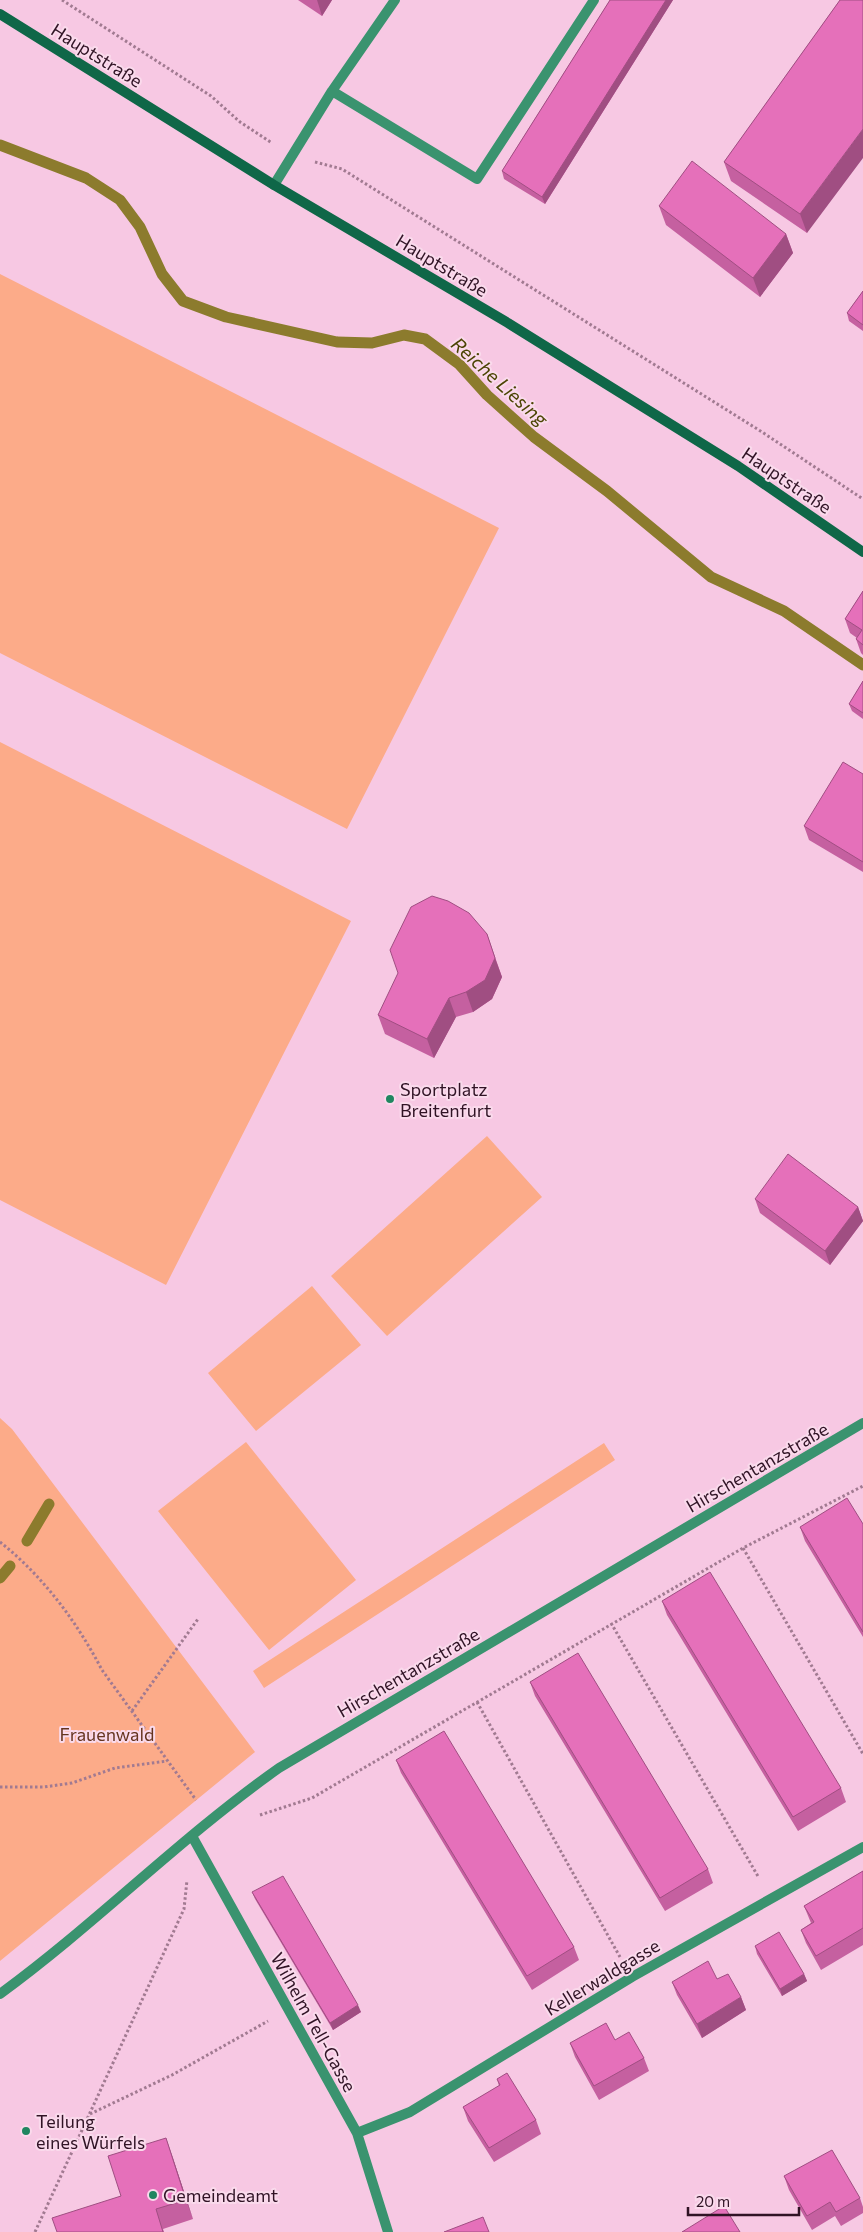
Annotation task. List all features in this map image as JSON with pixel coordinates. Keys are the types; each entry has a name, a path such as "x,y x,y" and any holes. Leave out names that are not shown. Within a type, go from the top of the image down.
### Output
{"main road":[{"name":"Hauptstraße","path":"0,14 274,185 516,328 738,466 863,552"}],"street":[{"path":"274,185 332,91 394,0"},
{"path":"332,91 477,179 594,0"},
{"name":"Hirschentanzstraße","path":"0,1994 53,1955 249,1789 286,1763 863,1423"},
{"name":"Wilhelm Tell-Gasse","path":"192,1836 357,2133 388,2232"},
{"name":"Kellerwaldgasse","path":"357,2133 410,2112 632,1978 863,1847"}],"path":[{"path":"62,0 211,96 240,122 293,157 342,169 762,432 863,499"},
{"path":"257,1816 312,1798 743,1548 863,1486"},
{"path":"0,1542 26,1562 48,1588 167,1761 211,1820"},
{"path":"743,1548 863,1754"},
{"path":"132,1711 198,1619"},
{"path":"612,1623 771,1899"},
{"path":"477,1702 632,1978"},
{"path":"0,1787 44,1787 72,1783 115,1768 167,1761"},
{"path":"35,2232 184,1908 192,1836"},
{"path":"89,2114 172,2076 245,2034"}],"green space":[{"path":"0,274 499,528 347,829 0,653"},
{"path":"0,742 351,921 166,1285 0,1200"},
{"path":"487,1136 542,1197 387,1336 331,1276"},
{"path":"312,1286 361,1345 256,1431 208,1373"},
{"name":"Frauenwald","path":"0,1418 12,1429 255,1752 0,1961"},
{"path":"246,1442 356,1580 269,1650 158,1511"},
{"path":"604,1443 615,1460 264,1688 253,1671"}],"building":[{"path":"610,0 666,0 542,197 502,171"},
{"path":"840,0 863,0 863,129 800,214 724,162"},
{"path":"692,161 786,234 753,278 659,206"},
{"path":"863,291 863,325 847,313"},
{"path":"863,591 863,645 856,639 862,630 845,619"},
{"path":"863,681 863,713 849,704"},
{"path":"843,762 863,774 863,862 804,826"},
{"path":"432,896 448,901 469,913 487,934 495,958 485,980 466,992 449,998 427,1039 378,1015 398,973 390,950 411,907"},
{"path":"788,1154 858,1207 825,1251 755,1199"},
{"path":"847,1498 863,1524 863,1632 800,1527"},
{"path":"710,1572 841,1788 793,1817 662,1601"},
{"path":"578,1653 708,1869 660,1898 530,1682"},
{"path":"444,1731 574,1947 527,1976 396,1760"},
{"path":"863,1871 863,1928 816,1956 801,1930 814,1922 804,1906"},
{"path":"283,1876 358,2005 330,2023 252,1892"},
{"path":"779,1932 804,1974 780,1989 755,1946"},
{"path":"708,1961 717,1979 728,1974 741,1997 697,2024 672,1982"},
{"path":"606,2023 615,2040 629,2032 644,2058 594,2086 570,2043"},
{"path":"507,2073 536,2120 489,2148 463,2107 500,2085 497,2079"},
{"path":"166,2138 186,2200 156,2209 163,2232 57,2232 52,2218 121,2196 108,2156"},
{"path":"832,2150 860,2198 836,2212 830,2202 807,2216 784,2176"},
{"path":"724,2206 740,2232 682,2232"},
{"path":"483,2217 489,2232 444,2232"}],"waterway":[{"name":"Reiche Liesing","path":"0,145 86,178 120,200 140,227 162,274 183,301 226,317 337,342 372,343 404,335 425,339 459,364 487,395 534,437 607,491 711,577 784,611 863,665"},
{"path":"27,1541 49,1504"},
{"path":"0,1578 10,1566"}],"place":[{"name":"Sportplatz Breitenfurt","path":"390,1099"},
{"name":"Teilung eines Würfels","path":"26,2131"},
{"name":"Gemeindeamt","path":"153,2195"}]}
